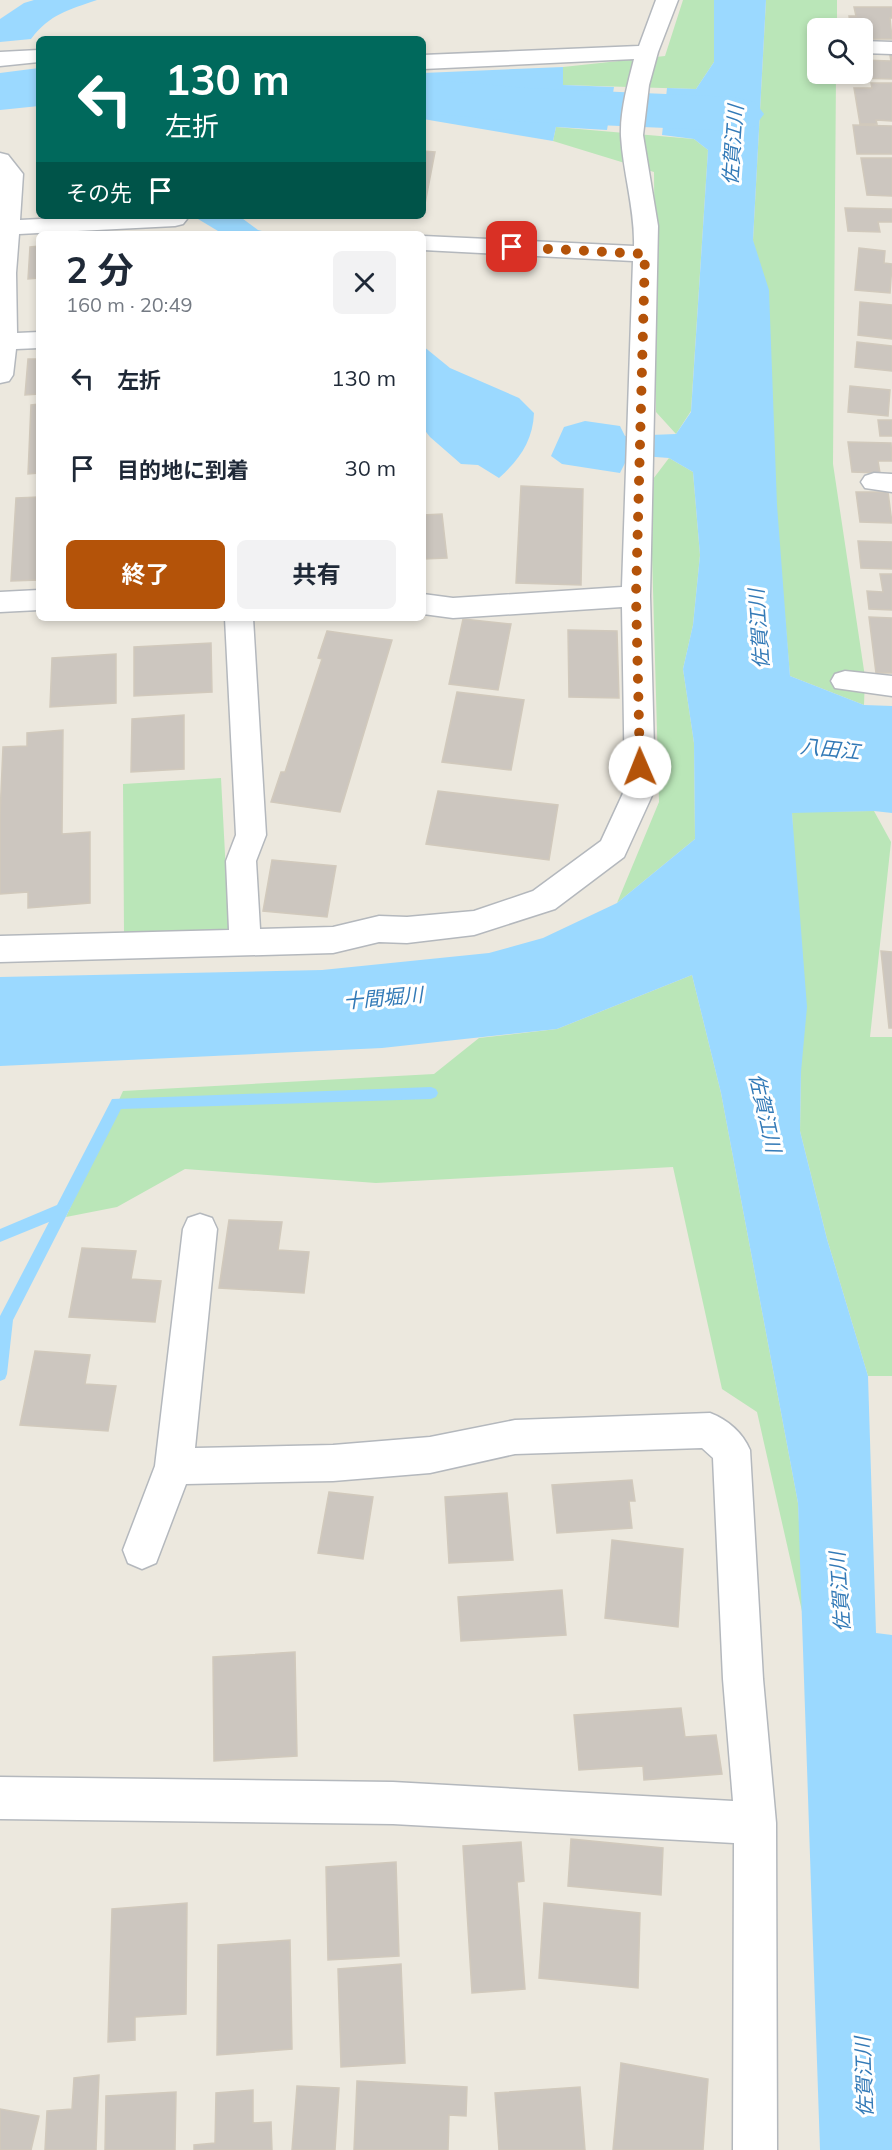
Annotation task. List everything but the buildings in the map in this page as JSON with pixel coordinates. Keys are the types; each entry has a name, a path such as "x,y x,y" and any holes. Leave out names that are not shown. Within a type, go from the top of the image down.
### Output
{"street":[{"path":"0,949 333,940 379,929 407,930 474,923 544,900 613,849 640,789 636,596 646,226 632,135 638,85 647,52 668,0"},
{"path":"873,47 892,48"},
{"path":"426,62 647,52"},
{"path":"0,59 36,56"},
{"path":"0,160 12,174 2,274 5,342 0,375"},
{"path":"8,228 175,219"},
{"path":"426,243 645,254"},
{"path":"5,342 36,340"},
{"path":"426,604 453,608 636,596"},
{"path":"0,602 36,600"},
{"path":"239,621 251,835 241,861 245,943"},
{"path":"845,681 892,686"},
{"path":"142,1551 174,1466 200,1229"},
{"path":"174,1466 333,1463 430,1455 515,1437 710,1430 731,1450 743,1679 755,1823 755,2150"},
{"path":"0,1798 393,1803 755,1823"}],"green space":[{"path":"683,0 714,0 714,62 696,89 563,85 563,67 665,56"},
{"path":"766,0 837,0 837,18 807,18 807,84 836,84 833,464 865,677 864,705 790,676 753,240"},
{"path":"556,127 694,139 708,150 691,411 676,434 656,412 654,172 553,141"},
{"path":"669,458 693,472 700,555 693,625 683,669 694,743 695,839 617,903 659,802 650,483"},
{"path":"221,778 229,930 124,934 123,784"},
{"path":"874,811 891,842 870,1037 892,1037 892,1376 868,1376 827,1239 800,1131 801,1072 792,812"},
{"path":"692,975 721,1093 798,1503 804,1620 757,1412 722,1389 673,1167 376,1183 185,1169 117,1207 66,1217 123,1091 434,1074 479,1038 557,1029"}],"water":[{"path":"34,0 97,0 53,18 31,39 0,42 0,19 24,3"},
{"path":"714,0 766,0 753,240 769,290 777,505 790,676 864,705 892,706 892,813 874,811 792,813 807,1007 801,1072 800,1131 827,1239 868,1376 876,1633 892,1635 892,2150 820,2150 798,1503 721,1093 692,975 557,1029 382,1048 0,1066 0,977 322,970 489,953 543,938 617,903 695,839 694,743 683,669 693,625 700,555 693,472 669,458 629,455 620,473 562,464 551,456 564,427 585,421 620,426 625,436 676,434 691,412 708,150 694,139 662,135 667,88 696,89 714,62"},
{"path":"563,67 563,85 614,87 607,130 556,127 553,141 426,120 426,73"},
{"path":"36,68 36,106 0,110 0,73"},
{"path":"198,219 243,219 262,231 218,231"},
{"path":"426,348 450,368 519,398 534,413 531,432 524,449 499,478 478,465 461,464 426,432"}],"waterway":[{"name":"佐賀江川","path":"426,96 528,105 735,114"},
{"path":"62,1209 117,1103 431,1093"},
{"path":"0,1236 62,1209"},
{"path":"0,1374 6,1319 62,1209"}],"route":[{"path":"512,247 645,254 636,596 640,767"}],"water label":[{"name":"八田江","path":"830,749"},
{"name":"十間堀川","path":"383,998"}]}
